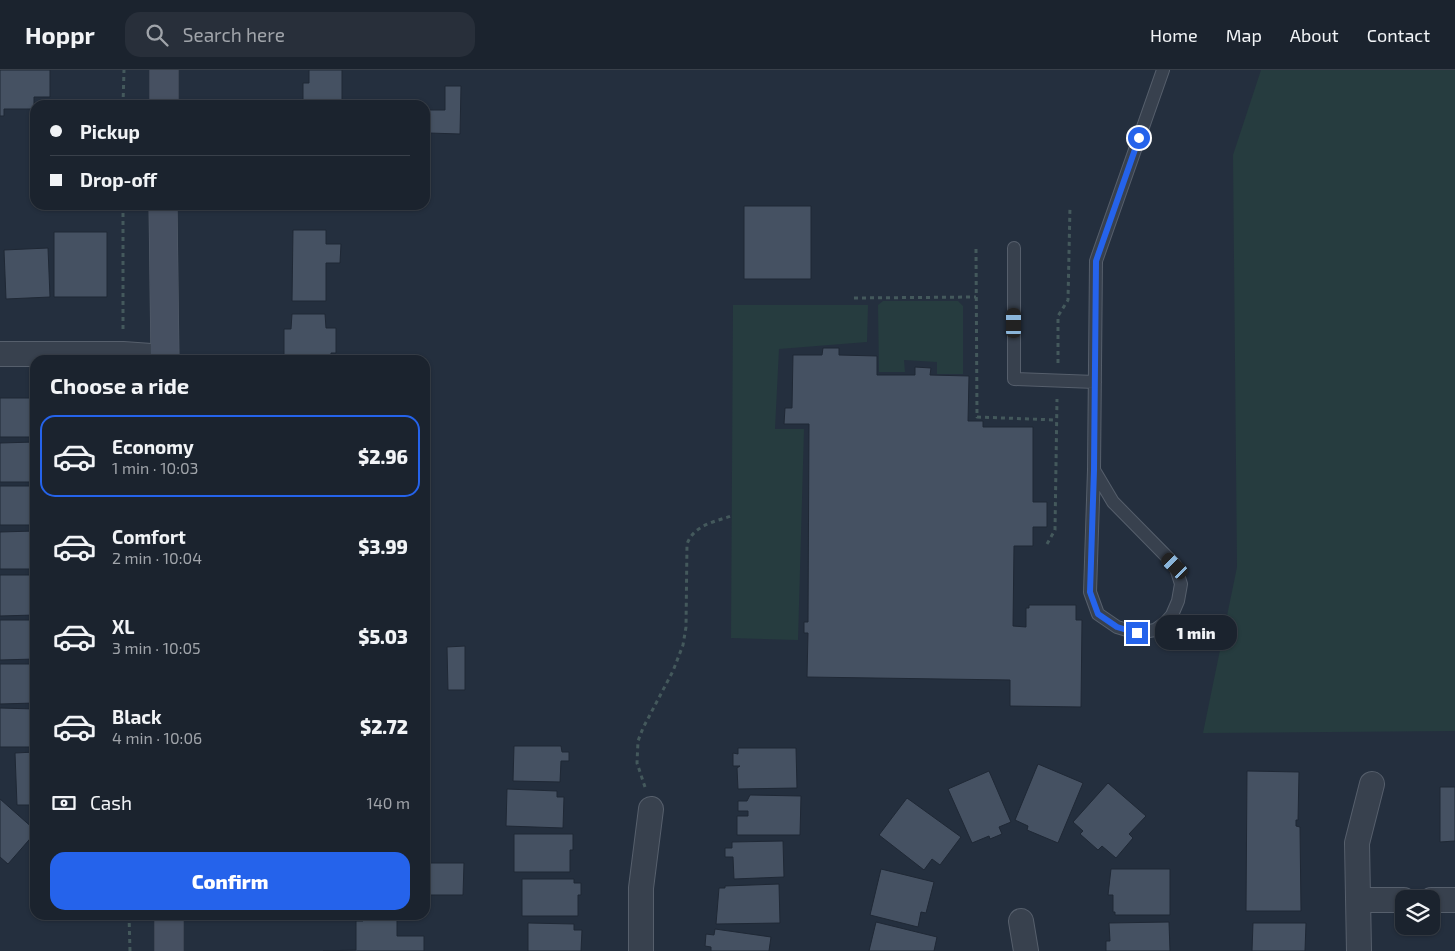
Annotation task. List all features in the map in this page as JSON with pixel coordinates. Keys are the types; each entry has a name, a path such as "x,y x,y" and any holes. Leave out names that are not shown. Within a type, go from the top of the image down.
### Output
{"main road":[{"path":"164,70 164,100"},
{"path":"163,210 165,355"},
{"path":"169,920 169,951"}],"street":[{"path":"0,354 131,355"},
{"path":"1360,951 1357,843 1372,784"},
{"path":"641,951 641,888 652,809"},
{"path":"1358,900 1395,900"},
{"path":"1440,900 1455,900"},
{"path":"1021,921 1026,951"}],"lane":[{"path":"1094,470 1113,502 1175,566 1181,584 1178,601 1172,615 1155,630 1137,633 1117,627 1098,614 1090,592 1094,470 1096,261 1163,70"},
{"path":"1014,248 1014,379 1095,382"}],"path":[{"path":"123,100 124,70"},
{"path":"123,210 123,354"},
{"path":"976,249 977,417 1056,420"},
{"path":"854,298 976,297"},
{"path":"652,809 637,763 638,741 673,672 683,645 686,627 687,544 693,532 699,528 731,516"},
{"path":"130,920 130,951"}],"green space":[{"path":"1261,70 1455,70 1455,731 1203,733 1237,567 1233,155"},
{"path":"883,301 958,301 963,306 963,374 937,374 937,362 904,360 905,372 879,372 878,305"},
{"path":"733,305 868,305 867,342 779,349 775,429 804,429 798,640 731,638"}],"building":[{"path":"0,70 50,70 50,97 34,97 34,100 30,100 30,109 4,109 4,116 0,116"},
{"path":"309,70 342,70 342,100 303,100 303,83 309,83"},
{"path":"445,86 461,86 460,134 430,133 430,110 445,110"},
{"path":"744,206 811,206 811,279 744,279"},
{"path":"293,230 326,230 326,244 341,244 340,263 326,263 326,301 292,301"},
{"path":"54,232 107,232 107,297 54,297"},
{"path":"48,248 50,297 6,299 4,250"},
{"path":"292,314 325,314 326,328 336,328 336,353 331,353 331,355 284,355 284,329 291,329"},
{"path":"823,348 839,348 839,355 877,356 877,375 915,375 915,367 931,368 930,375 969,376 968,421 983,421 983,427 1033,427 1033,502 1047,502 1047,527 1033,527 1033,546 1014,546 1013,626 1026,627 1026,608 1029,608 1029,605 1076,605 1076,620 1082,620 1081,707 1010,706 1010,680 807,677 808,633 804,633 804,622 808,622 809,424 784,424 785,408 792,408 793,355 822,355"},
{"path":"0,398 30,398 30,437 0,437"},
{"path":"30,442 30,482 0,482 0,443"},
{"path":"0,486 30,486 30,525 0,525"},
{"path":"30,531 30,569 0,569 0,532"},
{"path":"0,575 30,575 30,615 0,616"},
{"path":"0,620 30,620 30,659 0,660"},
{"path":"465,646 465,690 448,690 447,647"},
{"path":"0,664 30,664 30,703 0,704"},
{"path":"0,708 30,709 30,747 0,747"},
{"path":"514,746 561,746 562,752 569,752 569,761 561,761 560,782 513,781"},
{"path":"738,748 796,748 797,788 738,789 737,768 740,766 733,766 733,753 738,754"},
{"path":"30,752 30,805 17,805 15,753"},
{"path":"1038,764 1083,783 1058,843 1027,830 1028,826 1015,820"},
{"path":"989,771 1011,822 999,827 1002,834 990,839 989,836 972,843 948,789"},
{"path":"1247,771 1299,772 1298,820 1296,820 1296,826 1300,827 1301,911 1246,911"},
{"path":"1108,783 1146,816 1129,834 1133,838 1116,858 1102,846 1098,850 1080,834 1083,831 1073,822"},
{"path":"1440,787 1455,787 1455,841 1440,842"},
{"path":"507,789 557,791 557,797 564,797 563,828 506,826"},
{"path":"750,795 801,796 800,835 737,835 737,816 748,816 748,811 738,811 738,801 747,801"},
{"path":"907,798 961,837 940,865 932,859 924,870 879,835"},
{"path":"0,799 30,826 30,839 8,864 0,857"},
{"path":"514,834 573,834 573,850 570,850 570,872 514,872"},
{"path":"783,841 784,877 734,879 733,857 725,857 725,848 732,848 732,842"},
{"path":"430,863 464,863 463,895 430,895"},
{"path":"881,869 934,882 926,913 921,912 918,927 870,915"},
{"path":"1111,869 1170,869 1170,915 1115,915 1115,912 1113,912 1113,895 1108,895"},
{"path":"522,879 574,879 574,883 581,883 581,895 578,895 578,916 522,916"},
{"path":"779,884 780,923 716,924 719,888 725,888 725,886"},
{"path":"397,920 397,936 424,936 424,951 323,951 356,950 356,921"},
{"path":"876,922 937,937 934,951 869,951"},
{"path":"1169,922 1170,951 1106,951 1106,941 1110,941 1109,923"},
{"path":"528,923 574,924 574,930 582,930 581,951 528,951"},
{"path":"1253,923 1306,923 1305,951 1252,951"},
{"path":"715,929 771,937 769,951 711,951 711,947 705,946 706,934 714,935"}],"route":[{"path":"1137,633 1117,627 1098,614 1090,592 1094,470 1096,261 1139,138"}]}
